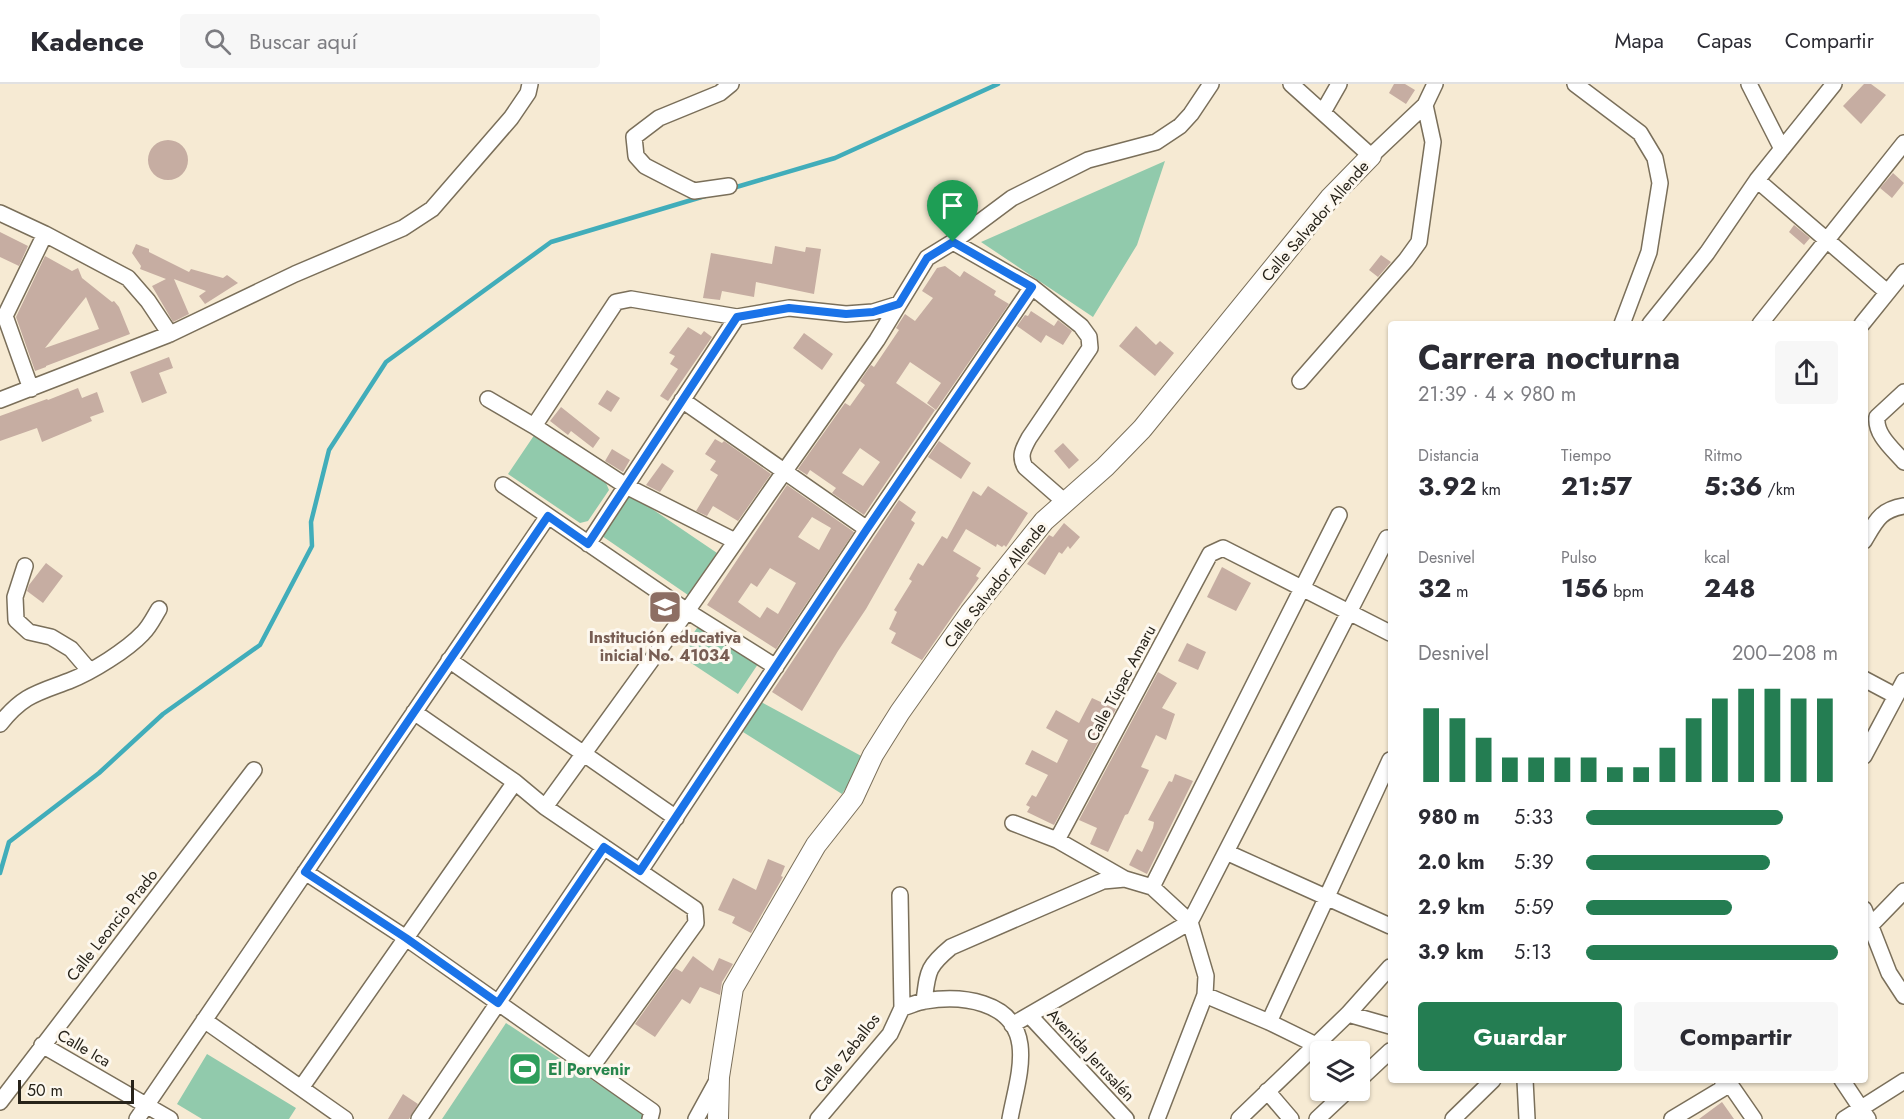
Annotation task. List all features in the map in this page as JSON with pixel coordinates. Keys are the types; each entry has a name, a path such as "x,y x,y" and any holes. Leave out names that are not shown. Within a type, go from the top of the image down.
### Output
{"street":[{"path":"0,400 170,334 295,274 404,228 432,209 511,118 528,93 530,84"},
{"path":"729,186 694,191 674,181 645,166 636,156 634,137 659,118 720,93 731,84"},
{"path":"545,807 687,611 877,340 927,258 953,242 1012,198 1088,160 1156,142 1180,126 1211,84"},
{"path":"1291,84 1371,156 1425,105 1435,84"},
{"path":"1323,112 1339,84"},
{"path":"1575,84 1641,133 1655,158 1660,183 1649,252 1623,321"},
{"path":"1749,84 1782,149"},
{"path":"1652,321 1707,253 1757,180 1834,84"},
{"path":"1300,381 1406,260 1419,242 1433,142 1425,105"},
{"path":"1762,321 1904,142"},
{"name":"Calle Salvador Allende","path":"718,1119 719,1077 733,988 816,845 853,798 873,755 895,721 970,613 1044,521 1105,467 1142,429 1330,198 1371,156"},
{"path":"1757,180 1887,292"},
{"path":"0,213 128,278 148,301 170,334"},
{"path":"31,388 3,315 45,234"},
{"path":"953,242 1032,287 1081,326 1089,337 1090,348 1029,438 1022,452 1022,462 1025,467 1065,502"},
{"path":"1864,321 1904,272"},
{"path":"640,871 867,529 1032,287"},
{"path":"534,426 616,302 631,299 737,317 789,308 846,314 873,312 899,304"},
{"path":"588,544 737,317"},
{"path":"1904,392 1877,417 1876,423 1880,433 1904,462"},
{"path":"488,399 626,486 735,541"},
{"path":"682,400 867,529"},
{"path":"503,485 687,611 776,667"},
{"path":"1868,534 1878,518 1890,508 1904,506"},
{"path":"1152,887 1339,515"},
{"path":"137,1119 548,516"},
{"path":"1012,1025 1190,922 1387,538"},
{"name":"Calle Túpac Amaru","path":"1056,840 1210,554 1223,548 1302,589"},
{"path":"25,566 15,597 16,620 29,632 51,637 71,649 89,670"},
{"path":"1302,589 1388,632"},
{"path":"0,724 14,707 44,688 71,680 112,658 144,632 159,609"},
{"path":"449,660 675,818"},
{"path":"1868,748 1904,681"},
{"path":"1868,682 1896,696"},
{"path":"414,712 515,782 545,807 695,909 696,923 591,1068"},
{"path":"1269,1022 1388,764"},
{"name":"Calle Leoncio Prado","path":"0,1102 254,770"},
{"path":"301,1088 515,782"},
{"path":"1013,823 1056,840 1125,879 1152,887 1190,922 1206,976 1205,995 1157,1119"},
{"path":"419,1119 604,847"},
{"path":"1226,852 1388,925"},
{"path":"305,872 406,938 652,1111 650,1119"},
{"path":"924,1001 927,974 933,962 951,947 1103,881 1125,879"},
{"path":"1872,924 1904,891"},
{"path":"900,895 902,1008 924,1001 968,1000 984,1003 1000,1012 1012,1025 1020,1044 1019,1067 1010,1119"},
{"path":"1868,916 1889,973 1904,996"},
{"path":"1320,1041 1388,969"},
{"path":"1205,995 1310,1042"},
{"name":"Calle Zeballos","path":"818,1119 890,1034 902,1008"},
{"path":"1348,1014 1388,1025"},
{"name":"Avenida Jerusalén","path":"1029,1016 1126,1119"},
{"path":"204,1020 345,1119"},
{"name":"Calle Ica","path":"42,1045 170,1119"},
{"path":"1239,1119 1310,1051"},
{"path":"1370,1070 1388,1053"},
{"path":"696,1119 719,1077"},
{"path":"1844,1119 1865,1114 1904,1081"},
{"path":"1453,1119 1490,1083"},
{"path":"1525,1083 1527,1119"},
{"path":"1672,1119 1722,1089 1725,1083"},
{"path":"1728,1083 1754,1119"},
{"path":"1844,1083 1865,1114"},
{"path":"1268,1092 1291,1119"},
{"path":"1317,1119 1336,1101"}],"green space":[{"path":"1165,161 1137,245 1093,317 981,242"},
{"path":"535,434 606,483 609,490 588,521 580,523 508,474"},
{"path":"630,494 717,553 688,595 602,536"},
{"path":"703,619 762,658 738,694 679,655"},
{"path":"761,702 865,758 842,794 743,732"},
{"name":"El Porvenir","path":"506,1023 645,1115 644,1119 442,1119"},
{"path":"207,1054 296,1108 289,1119 202,1119 177,1104"}],"building":[{"path":"1394,84 1405,84 1415,90 1406,104 1389,93"},
{"path":"1864,84 1871,84 1886,95 1861,124 1843,106"},
{"path":"168,140 176,141 182,146 187,152 187,168 182,174 176,179 168,180 160,179 154,174 149,168 148,160 149,152 154,146 160,141"},
{"path":"1893,173 1904,183 1892,198 1880,188"},
{"path":"1794,225 1810,238 1804,245 1789,232"},
{"path":"0,232 28,246 19,266 0,257"},
{"path":"136,244 189,272 191,269 223,278 227,275 238,283 205,304 199,296 206,291 174,279 189,314 173,322 152,286 166,279 140,269 141,266 132,253"},
{"path":"775,246 805,252 806,247 821,249 814,294 756,282 754,297 722,291 720,300 703,298 711,253 772,264"},
{"path":"1381,255 1391,262 1378,277 1369,270"},
{"path":"45,256 72,271 78,268 82,278 112,302 114,301 119,307 130,334 35,371 16,317","holes":["86,297 99,329 45,348"]},
{"path":"945,266 960,277 964,271 996,291 994,295 1009,304 936,410 927,403 941,383 910,362 896,383 935,410 864,515 832,493 836,488 810,470 807,475 798,469 845,403 850,406 865,385 860,381 871,365 874,367 899,330 896,328 905,314 915,321 933,298 922,291 937,268","holes":["860,448 880,462 863,486 842,473"]},
{"path":"1031,311 1054,326 1058,320 1072,331 1063,345 1046,335 1041,343 1017,326"},
{"path":"1136,326 1156,345 1160,341 1174,353 1155,376 1119,346"},
{"path":"688,327 701,335 704,331 712,337 668,401 660,396 678,369 670,364 675,356 669,353"},
{"path":"804,333 833,354 822,370 793,348"},
{"path":"169,357 173,368 159,373 167,393 142,403 130,372"},
{"path":"78,388 82,398 97,392 104,412 90,417 92,421 42,442 37,428 0,441 0,416"},
{"path":"607,390 620,398 611,412 598,404"},
{"path":"561,407 600,438 593,448 571,431 568,435 550,421"},
{"path":"715,439 722,443 724,441 771,474 738,521 713,506 707,516 696,511 718,475 710,470 716,461 705,454"},
{"path":"939,441 971,463 961,479 928,457"},
{"path":"1063,443 1079,460 1069,469 1054,451"},
{"path":"612,449 630,460 623,472 605,461"},
{"path":"662,463 674,471 660,492 646,485"},
{"path":"787,485 854,532 776,649 707,605","holes":["812,517 831,528 819,550 798,537","770,568 796,583 778,614 767,607 760,618 738,602 751,583 757,587"]},
{"path":"988,486 1028,513 1006,547 997,544 996,547 966,529 953,551 981,568 976,576 979,578 922,660 891,643 896,633 889,629 897,612 894,610 912,581 909,579 918,563 923,566 942,536 947,539 973,491 981,496"},
{"path":"899,500 916,512 911,520 915,523 866,609 802,711 772,692"},
{"path":"1064,523 1080,537 1070,549 1068,546 1062,554 1059,552 1045,575 1027,564 1049,535 1053,537"},
{"path":"46,563 63,576 43,603 27,591"},
{"path":"1222,567 1251,583 1236,611 1207,597"},
{"path":"1187,643 1206,652 1198,670 1178,661"},
{"path":"1158,672 1177,683 1162,708 1175,714 1166,740 1156,735 1141,767 1149,770 1108,852 1090,844 1097,828 1079,820"},
{"path":"1092,698 1116,709 1054,825 1027,812 1030,807 1026,805 1032,795 1036,797 1048,775 1025,764 1032,750 1057,763 1068,740 1046,728 1056,710 1079,723"},
{"path":"1175,774 1193,781 1147,874 1129,865 1137,849 1142,852 1153,828 1154,822 1148,820"},
{"path":"768,859 785,866 781,876 783,877 751,933 732,923 735,917 718,910 733,878 756,890"},
{"path":"693,956 713,971 719,958 733,964 722,982 720,995 700,987 690,1004 682,999 655,1037 635,1024 675,968 682,972"},
{"path":"403,1094 418,1104 409,1119 388,1119"},
{"path":"1722,1102 1734,1119 1699,1119"}],"waterway":[{"path":"733,188 835,158 998,84"},
{"path":"0,873 9,842 99,773 163,714 260,645 312,546 311,522 329,450 386,362 551,242 705,196"}],"place":[{"name":"Institución educativa inicial No. 41034","path":"665,607"},
{"name":"El Porvenir","path":"525,1069"}],"route":[{"path":"953,242 1032,287 867,529 640,871 604,847 498,1003 406,938 305,872 548,516 588,544 737,317 789,308 846,314 873,312 899,304 927,258 953,242"}]}
